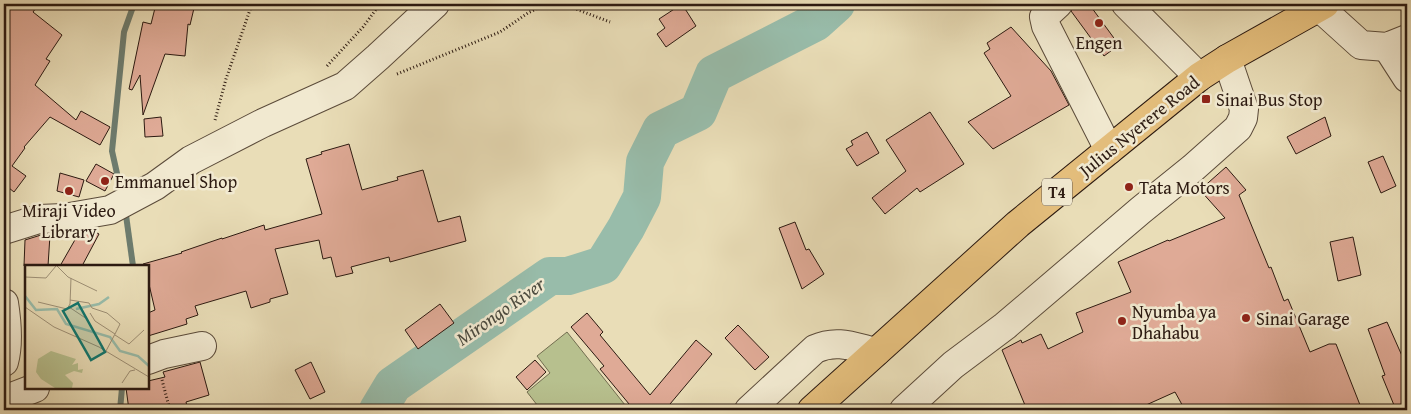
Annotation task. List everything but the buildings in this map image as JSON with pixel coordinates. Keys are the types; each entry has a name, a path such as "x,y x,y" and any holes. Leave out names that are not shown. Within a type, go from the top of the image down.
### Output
{"highway":[{"name":"Julius Nyerere Road","path":"812,410 1018,224 1199,77 1322,5"}],"street":[{"path":"4,230 39,219 64,218 110,210 155,186 191,160 262,123 345,86 435,4"},
{"path":"1058,4 1044,17 1046,26 1109,150"},
{"path":"1126,4 1199,77"},
{"path":"1322,5 1362,45 1397,43 1407,78"},
{"path":"904,410 953,365 1005,326 1238,128 1243,118 1244,109 1227,59"},
{"path":"4,303 7,352 4,362"},
{"path":"749,410 814,349 838,343 876,352"},
{"path":"156,357 202,346"},
{"path":"4,400 32,389"}],"path":[{"path":"211,126 216,118 226,79 252,4"},
{"path":"326,68 380,4"},
{"path":"394,75 500,32 542,6 568,6 610,22"},
{"path":"156,357 170,410"}],"green space":[{"path":"567,332 629,410 541,410 527,392 550,373 537,356"}],"waterway":[{"path":"122,196 112,151 124,32 134,4"},
{"name":"Mirongo River","path":"378,410 393,385 550,276 568,276 603,265 626,228 642,197 645,162 661,130 698,112 714,74 816,22 836,4"},
{"path":"125,208 133,265"},
{"path":"120,410 122,389"}],"place":[{"name":"Engen","path":"1099,23"},
{"name":"Sinai Bus Stop","path":"1206,99"},
{"name":"Emmanuel Shop","path":"105,181"},
{"name":"Tata Motors","path":"1129,187"},
{"name":"Miraji Video Library","path":"69,191"},
{"name":"Sinai Garage","path":"1246,318"},
{"name":"Nyumba ya Dhahabu","path":"1122,321"}]}
